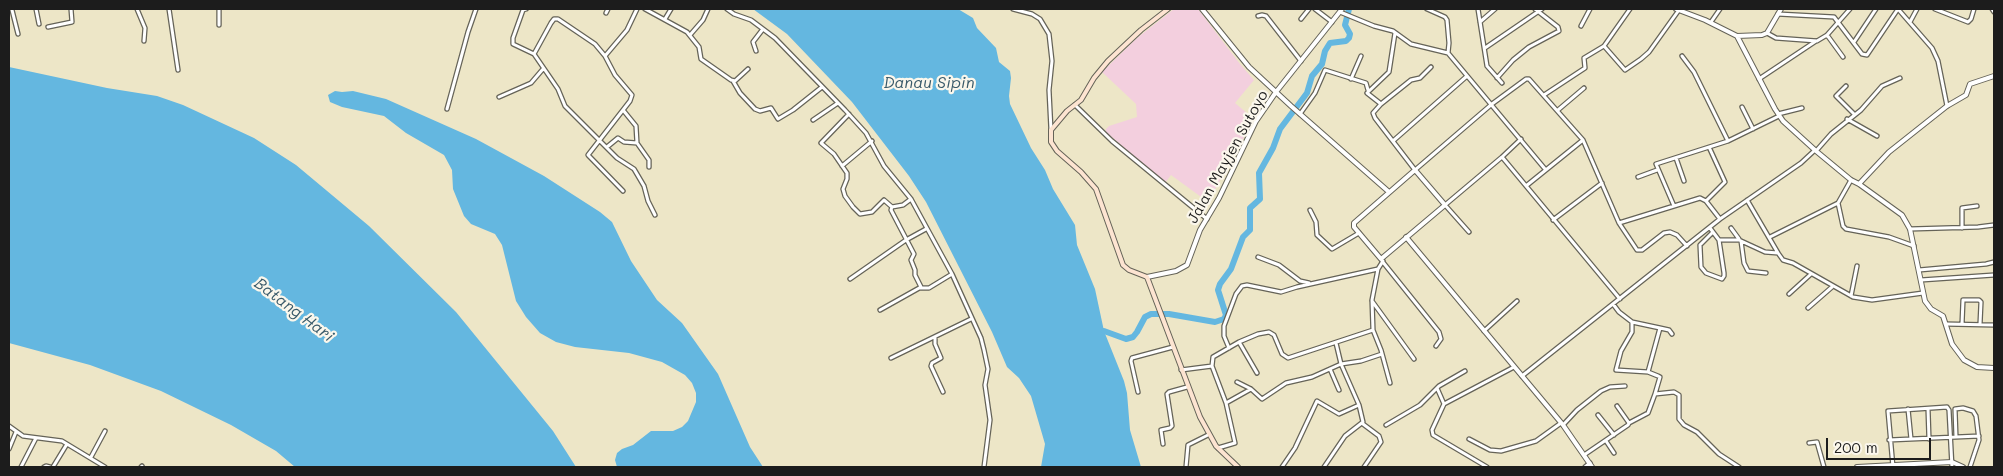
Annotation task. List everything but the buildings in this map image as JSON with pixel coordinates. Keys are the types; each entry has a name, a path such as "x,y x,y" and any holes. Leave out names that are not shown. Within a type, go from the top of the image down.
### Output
{"main road":[{"path":"1168,9 1141,30 1108,61 1075,105 1067,111 1051,130 1051,142 1057,151 1081,172 1096,189 1124,265 1129,270 1146,277 1165,323 1187,387 1208,435 1218,448 1238,467"}],"street":[{"path":"36,9 39,24"},
{"path":"48,27 72,22 71,9"},
{"path":"137,9 145,28 144,41"},
{"path":"169,9 178,70"},
{"path":"219,9 219,25"},
{"path":"447,109 476,9"},
{"path":"526,9 513,42 514,45 534,54 558,89 565,106 599,140 636,172 644,186 648,201 655,215"},
{"path":"605,56 627,30 637,9"},
{"path":"645,9 690,35 700,51 701,59 734,81 740,93 754,109 760,111 771,108 778,119 822,87"},
{"path":"665,19 670,9"},
{"path":"690,35 703,20 708,9"},
{"path":"727,9 763,28 788,51 849,114 872,141 884,166 911,199 926,230 952,274 981,338 988,369 985,385 990,420 983,467"},
{"path":"1013,9 1032,14 1040,19 1049,34 1052,61 1049,90 1051,130"},
{"path":"1202,9 1249,67 1389,192"},
{"path":"1301,19 1309,9"},
{"path":"1315,9 1332,22"},
{"path":"1427,9 1447,20 1450,43 1448,53"},
{"path":"1478,9 1487,66 1502,83"},
{"path":"1480,22 1495,9"},
{"path":"1497,78 1513,60 1529,48 1560,31 1541,10 1535,9"},
{"path":"1581,26 1590,9"},
{"path":"1544,95 1586,67 1585,56 1604,46 1630,9"},
{"path":"1604,46 1625,70 1642,60 1649,52 1678,9 1711,22 1737,36 1767,33 1781,9"},
{"path":"1711,22 1720,9"},
{"path":"1759,79 1827,35 1850,9"},
{"path":"1854,42 1876,9"},
{"path":"1778,14 1834,17 1862,54 1869,54 1898,9 1932,48 1938,61 1947,106"},
{"path":"1910,22 1917,9"},
{"path":"1935,9 1968,22 1974,9"},
{"path":"12,10 18,34"},
{"path":"1341,10 1347,16 1395,33 1411,44 1448,53 1546,168"},
{"name":"Jalan Mayjen Sutoyo","path":"1146,277 1176,271 1187,265 1206,219 1222,192 1256,121 1276,92 1341,10"},
{"path":"1484,48 1541,10"},
{"path":"1258,16 1262,14 1266,16 1301,61"},
{"path":"534,54 551,23 556,19 590,39 605,56 615,75 632,94 632,98 588,156 623,191"},
{"path":"756,51 753,42 763,28"},
{"path":"1368,90 1389,72 1395,33"},
{"path":"1767,33 1776,38 1817,41"},
{"path":"1827,35 1842,57"},
{"path":"1737,36 1778,115 1815,150 1851,180 1902,215 1910,229 1923,293 1928,306 1943,316 1952,344 1964,360 1973,366 1994,368"},
{"path":"1351,79 1362,56"},
{"path":"1682,56 1694,72 1728,141"},
{"path":"1431,68 1420,78 1411,80 1381,104 1373,112 1373,116 1415,170 1469,232"},
{"path":"499,97 525,86 543,69"},
{"path":"734,81 741,77 748,69"},
{"path":"1299,113 1312,99 1325,70 1366,84 1368,94 1381,104"},
{"path":"1393,141 1467,76"},
{"path":"1859,184 1889,152 1947,106 1966,95 1970,84 1994,76"},
{"path":"1522,376 1720,219 1801,163 1847,119 1861,110 1882,86 1900,78"},
{"path":"1436,346 1441,339 1439,332 1359,233 1354,226 1355,222 1492,104 1527,79 1558,110 1583,140 1618,223 1638,251 1664,233 1670,232 1677,235 1687,246"},
{"path":"1846,86 1836,96 1854,114"},
{"path":"1558,110 1584,88"},
{"path":"813,120 838,103"},
{"path":"1075,105 1112,141 1206,219"},
{"path":"1742,107 1753,129"},
{"path":"1674,206 1656,164 1728,141 1778,115 1802,108"},
{"path":"623,110 636,126 637,143 649,160 649,168"},
{"path":"849,114 821,143 834,154 848,177 843,189 845,196 858,214 862,215 872,212 884,200 892,207 891,210 914,254 911,260 920,288"},
{"path":"1847,119 1877,136"},
{"path":"607,147 618,138 624,142 637,143"},
{"path":"1390,383 1373,330 1372,300 1378,269 1382,260 1406,237 1502,158 1521,139"},
{"path":"1526,186 1583,140"},
{"path":"842,166 872,141"},
{"path":"1706,201 1725,182 1709,147"},
{"path":"1502,158 1620,299"},
{"path":"1676,158 1684,181"},
{"path":"1638,177 1657,170"},
{"path":"1770,237 1838,203 1851,180"},
{"path":"1554,220 1602,183"},
{"path":"1618,223 1700,198 1706,201 1720,219"},
{"path":"892,207 900,206 911,199"},
{"path":"1747,200 1782,260 1793,263 1832,287 1851,296 1872,300 1923,293"},
{"path":"1838,203 1843,226 1846,229 1889,237 1914,246"},
{"path":"1962,228 1962,208 1976,206"},
{"path":"1310,210 1316,222 1317,235 1332,249 1359,233"},
{"path":"1910,229 1994,225"},
{"path":"1710,228 1712,233 1720,240 1740,240"},
{"path":"1731,228 1740,240 1764,252 1778,253"},
{"path":"850,279 906,240 926,230"},
{"path":"1712,233 1700,245 1701,267 1706,273 1722,279 1724,273 1720,240"},
{"path":"1406,237 1562,424 1591,465 1585,467"},
{"path":"1740,240 1744,263 1748,271 1766,273"},
{"path":"1258,257 1280,265 1300,281 1310,284"},
{"path":"1919,270 1994,262"},
{"path":"1851,296 1857,266"},
{"path":"1229,348 1224,336 1224,326 1236,294 1242,286 1247,284 1278,292 1378,269"},
{"path":"880,310 920,288 929,288 952,274"},
{"path":"1789,294 1811,274"},
{"path":"1921,280 1994,275"},
{"path":"1808,308 1832,287"},
{"path":"1372,300 1414,359"},
{"path":"1962,324 1963,300 1979,300 1981,302 1980,324"},
{"path":"1484,331 1517,301"},
{"path":"1613,304 1632,322 1669,330 1672,334"},
{"path":"891,358 971,319"},
{"path":"1584,455 1626,427 1629,423 1648,413 1652,407 1660,377 1648,372 1616,370 1621,351 1632,332 1632,322"},
{"path":"1946,324 1993,325"},
{"path":"1648,372 1660,328"},
{"path":"1218,448 1235,443 1226,403 1212,366 1212,358 1239,342 1258,334 1269,332 1276,337 1282,354 1288,358 1373,330"},
{"path":"935,338 935,344 941,358 931,366 942,392"},
{"path":"1239,342 1257,373"},
{"path":"1336,343 1341,364 1359,404 1363,424 1379,436 1381,442 1364,467"},
{"path":"1138,392 1131,361 1132,358 1173,347"},
{"path":"1236,382 1251,389 1262,399 1286,383 1312,377 1341,364 1361,361 1382,354"},
{"path":"1181,370 1212,366"},
{"path":"1487,467 1433,435 1432,430 1444,404 1514,367"},
{"path":"1330,369 1339,390"},
{"path":"1386,425 1420,405 1437,388 1465,371"},
{"path":"1469,439 1490,450 1500,451 1536,441 1562,424 1601,391 1610,387 1625,386"},
{"path":"1163,444 1161,430 1172,426 1167,394 1187,387"},
{"path":"1437,388 1444,404"},
{"path":"1226,403 1251,389"},
{"path":"1655,394 1674,392 1678,394 1679,419 1684,425 1697,432 1719,454 1739,467"},
{"path":"1282,467 1295,448 1317,401 1339,414 1359,404"},
{"path":"1617,406 1629,423"},
{"path":"1893,466 1888,411 1948,408 1952,467"},
{"path":"1956,437 1955,410 1957,408 1971,409 1975,412 1979,442 1970,467"},
{"path":"1908,409 1911,439"},
{"path":"1928,409 1929,439"},
{"path":"1598,415 1614,435"},
{"path":"1324,467 1345,436 1363,424"},
{"path":"9,426 28,438 58,440 91,457 105,467"},
{"path":"91,457 105,431"},
{"path":"9,449 16,432"},
{"path":"1186,467 1187,446 1208,435"},
{"path":"1890,440 1979,436"},
{"path":"21,467 36,438"},
{"path":"1606,441 1614,453"},
{"path":"1809,443 1817,442 1824,467"},
{"path":"44,467 52,467 67,444"},
{"path":"1858,467 1952,462 1962,467"}],"shaded area":[{"path":"1174,9 1198,9 1254,80 1235,103 1254,119 1208,202 1171,175 1165,183 1106,132 1109,126 1137,117 1136,104 1102,72 1137,38"}],"water":[{"name":"Danau Sipin","path":"753,9 958,9 973,18 977,28 996,48 999,62 1010,71 1010,104 1053,189 1075,225 1077,245 1095,289 1104,331 1124,381 1127,393 1130,430 1141,467 1041,467 1045,444 1031,396 1019,378 1007,367 992,332 926,202 909,176 852,102 787,34"},
{"name":"Batang Hari","path":"9,67 107,88 157,96 183,105 254,138 296,165 369,226 456,312 553,431 576,467 295,467 276,451 231,425 161,391 90,365 9,343"},
{"path":"335,91 353,91 386,99 476,139 544,176 600,212 612,222 631,261 657,300 682,323 718,374 750,447 763,467 617,467 615,460 617,453 622,449 633,445 651,431 673,431 682,427 688,421 696,402 696,393 692,383 685,375 662,362 629,353 575,347 556,342 540,333 526,317 516,301 502,245 495,234 471,224 464,216 453,189 452,170 444,155 406,133 384,116 342,107 330,102 328,95"}],"waterway":[{"path":"1104,331 1126,339 1133,337 1145,317 1151,314 1169,314 1215,322 1224,319 1226,315 1218,290 1231,269 1243,237 1250,230 1250,208 1260,199 1259,173 1273,148 1280,129 1307,93 1312,76 1322,64 1325,51 1330,43 1346,41 1349,38 1350,34 1345,25 1349,9"}]}
